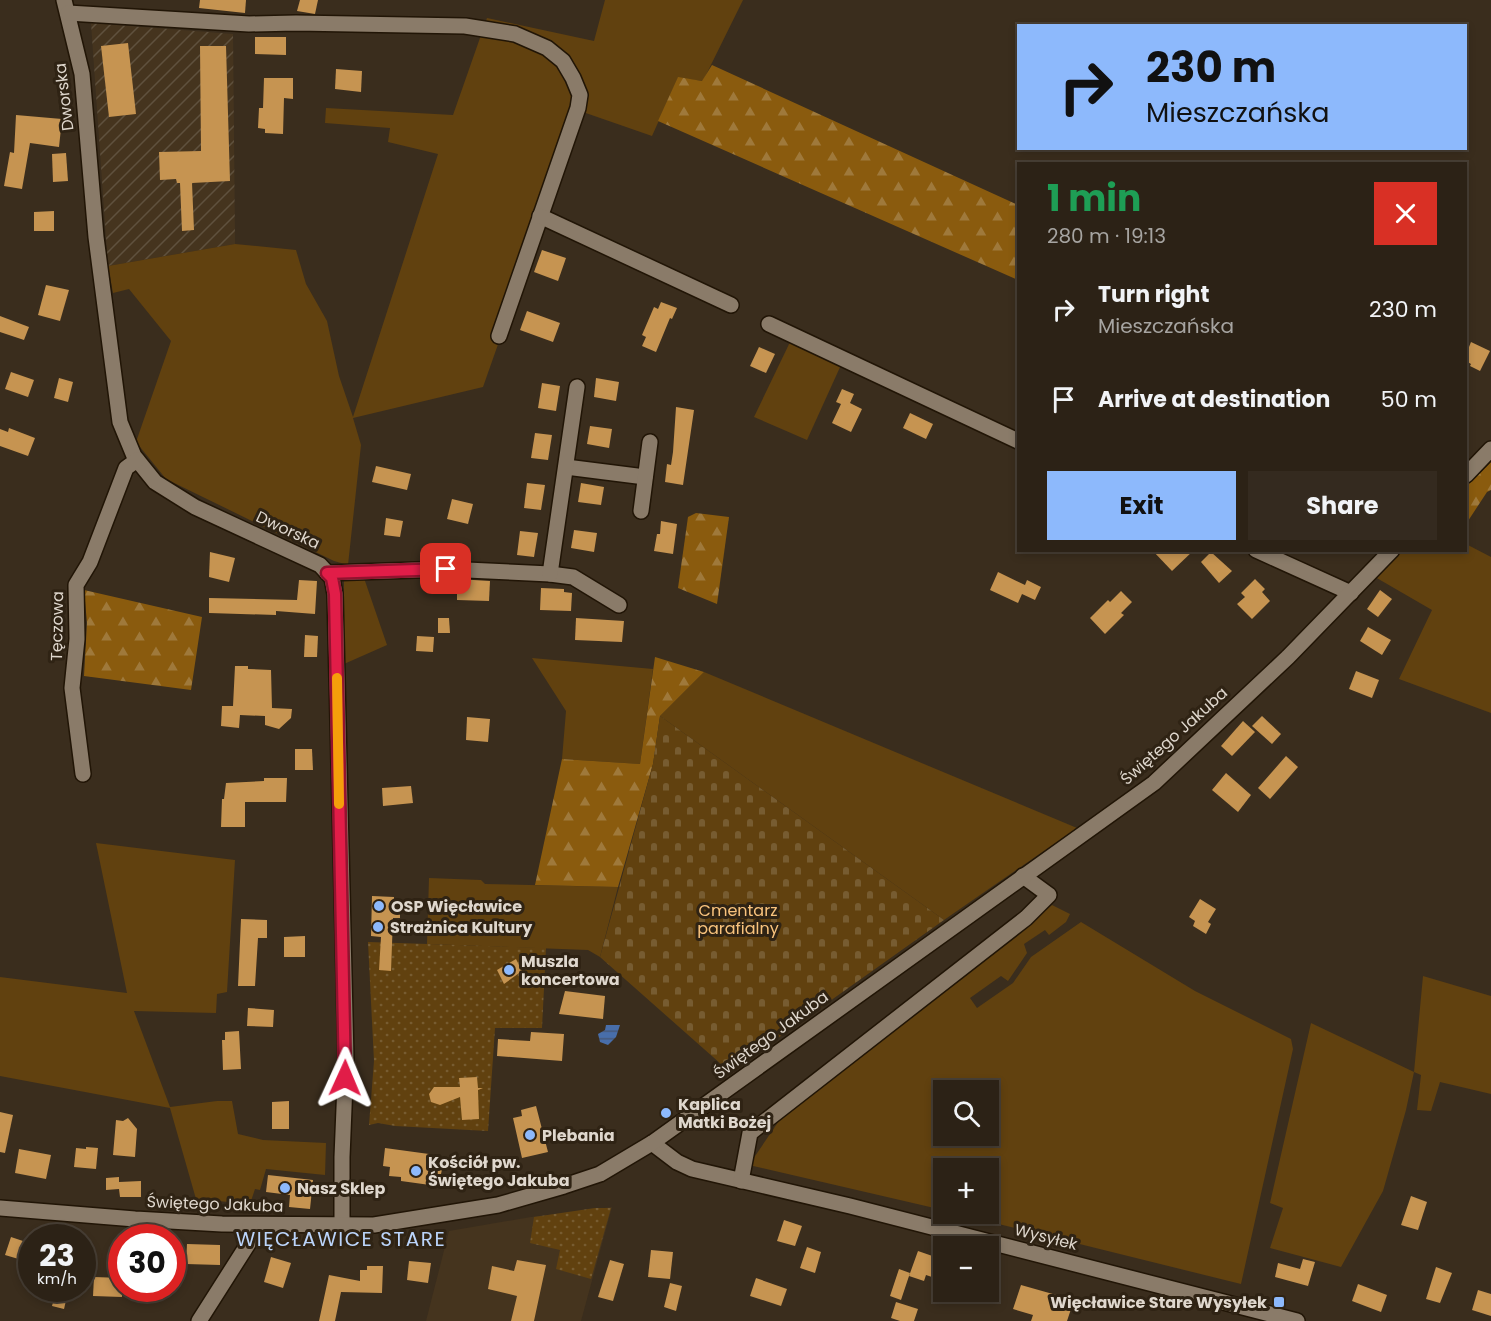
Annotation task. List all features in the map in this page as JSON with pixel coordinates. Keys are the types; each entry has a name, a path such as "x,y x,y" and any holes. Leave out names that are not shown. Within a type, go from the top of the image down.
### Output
{"street":[{"path":"66,7 249,24 296,22 465,26 515,34 536,41 547,48 562,61 576,86 580,95 578,108 499,336"},
{"name":"Dworska","path":"66,7 82,74 96,237 120,422 137,460 155,482 195,507 320,565 332,578 335,594 345,1059 342,1225"},
{"path":"540,216 731,305"},
{"path":"769,324 1017,441"},
{"path":"550,574 578,387"},
{"path":"640,511 650,442"},
{"path":"1467,474 1491,449"},
{"name":"Tęczowa","path":"83,774 72,688 77,639 76,585 90,562 126,468 137,460"},
{"path":"566,467 645,477"},
{"path":"1260,552 1351,593"},
{"name":"Świętego Jakuba","path":"0,1208 135,1219 250,1225 374,1225 498,1205 600,1174 652,1143 1154,783 1288,657 1390,552"},
{"path":"327,573 446,569 550,574 573,577 619,606"},
{"path":"741,1181 750,1133 1026,918 1049,895 1023,876"},
{"name":"Wysyłek","path":"652,1143 677,1162 692,1169 862,1209 1298,1321"},
{"path":"199,1321 248,1244 250,1225"}],"shaded area":[{"path":"91,23 233,34 235,244 108,266"},
{"path":"612,1207 581,1321 426,1321 449,1231 531,1217"}],"green space":[{"path":"605,0 743,0 703,81 678,78 652,136 580,111 483,387 353,418 361,445 348,565 334,561 166,479 136,442 171,341 129,289 113,293 108,266 235,244 296,250 306,284 327,321 339,376 353,417 438,154 388,142 390,128 325,123 326,108 453,115 487,18 594,41"},
{"path":"712,65 1017,205 1017,280 658,121 678,77 702,81"},
{"path":"791,340 841,365 807,440 754,417"},
{"path":"1491,462 1491,490 1487,492 1467,522 1467,486"},
{"path":"696,513 729,517 717,604 678,588 688,517"},
{"path":"1467,545 1491,557 1491,713 1399,679 1432,610 1375,577 1400,552 1467,552"},
{"path":"364,578 387,645 344,664 344,579"},
{"path":"84,590 202,617 191,690 84,676 87,623"},
{"path":"655,657 704,672 660,716 653,764 618,887 535,885 562,759 640,764"},
{"path":"532,658 653,669 640,764 562,759 566,711"},
{"path":"704,672 1077,828 944,920 660,716"},
{"name":"Cmentarz parafialny","path":"660,716 944,920 730,1072 600,957 653,764"},
{"path":"96,843 235,860 227,992 217,994 216,1013 134,1011 170,1107 232,1101 238,1134 263,1140 326,1143 325,1175 266,1169 260,1190 255,1189 250,1204 196,1199 170,1108 0,1076 0,977 127,993"},
{"path":"429,878 481,880 485,884 618,887 600,957 588,950 427,944"},
{"path":"1052,905 1070,914 1066,922 1049,935 1045,930 1024,944 1027,953 1008,981 1001,976 970,998 977,1008 1013,983 1031,957 1081,922 1195,991 1291,1039 1293,1049 1241,1284 998,1224 999,1158 933,1158 933,1208 749,1165 785,1112"},
{"path":"368,942 546,948 542,1028 495,1028 488,1131 378,1123 369,1125 374,1061"},
{"path":"1423,976 1491,996 1491,1094 1440,1082 1431,1111 1417,1110 1421,1075 1414,1072"},
{"path":"1311,1023 1414,1072 1406,1110 1383,1191 1341,1267 1270,1248 1283,1208 1270,1203"},
{"path":"595,1208 611,1208 591,1279 556,1269 560,1250 530,1243 534,1217"}],"water":[{"path":"606,1025 620,1025 616,1037 608,1045 600,1042 598,1034 605,1030"}],"building":[{"path":"200,0 246,0 245,13 199,8"},
{"path":"300,0 318,0 315,14 297,11"},
{"path":"255,37 286,37 286,55 255,54"},
{"path":"128,43 136,114 109,117 101,46"},
{"path":"200,46 226,46 230,181 192,183 194,230 182,231 180,183 177,183 176,179 160,180 159,152 201,151"},
{"path":"336,69 362,71 361,92 335,89"},
{"path":"264,78 293,78 293,99 284,98 283,134 265,133 265,129 258,128 259,108 263,108"},
{"path":"16,115 62,119 59,147 30,143 22,189 4,186 10,152 14,153"},
{"path":"66,153 68,181 53,182 52,154"},
{"path":"54,211 54,231 34,231 34,212"},
{"path":"542,250 566,258 558,281 534,272"},
{"path":"46,285 69,290 60,321 38,315"},
{"path":"661,302 677,308 672,319 670,318 656,352 642,346 646,337 642,335 654,307 658,309"},
{"path":"527,311 560,323 553,342 520,330"},
{"path":"0,316 29,327 24,340 0,332"},
{"path":"1471,342 1490,351 1480,371 1470,366 1471,364 1467,362 1467,346 1469,347"},
{"path":"759,347 775,354 766,373 750,366"},
{"path":"11,372 34,380 28,397 5,389"},
{"path":"59,378 73,382 68,402 54,398"},
{"path":"596,378 619,382 616,401 594,397"},
{"path":"542,383 560,386 556,411 538,408"},
{"path":"842,389 854,394 850,403 862,409 851,432 832,423 841,404 836,402"},
{"path":"676,407 694,410 683,485 665,482 667,464 671,465 673,452"},
{"path":"910,413 933,424 926,439 903,428"},
{"path":"590,426 612,429 609,448 587,444"},
{"path":"9,428 35,438 28,456 0,446 0,429 8,432"},
{"path":"535,433 552,435 548,460 531,458"},
{"path":"376,466 411,474 407,490 372,482"},
{"path":"527,483 545,485 541,510 524,508"},
{"path":"581,483 604,487 601,505 578,502"},
{"path":"452,499 473,504 468,524 447,519"},
{"path":"386,518 403,521 400,537 384,535"},
{"path":"661,521 677,524 673,554 654,551 657,534 660,534"},
{"path":"574,530 597,533 594,552 571,548"},
{"path":"520,531 538,533 534,557 517,555"},
{"path":"210,552 235,558 229,582 209,577"},
{"path":"1154,552 1192,552 1172,571"},
{"path":"1211,552 1232,571 1219,583 1201,562"},
{"path":"998,572 1025,585 1027,580 1041,587 1035,600 1022,594 1018,603 990,590"},
{"path":"457,579 490,581 489,601 457,600"},
{"path":"1255,579 1265,589 1262,592 1270,601 1252,619 1237,604 1245,597 1241,593"},
{"path":"299,580 317,581 315,614 276,611 276,615 209,613 209,598 297,600"},
{"path":"541,588 564,589 564,592 572,593 571,611 540,610"},
{"path":"1380,590 1392,599 1378,617 1367,609"},
{"path":"1121,591 1132,602 1121,613 1124,615 1105,634 1090,618"},
{"path":"438,618 449,618 450,633 438,633"},
{"path":"576,618 624,621 622,642 575,640"},
{"path":"1368,627 1391,640 1382,655 1360,641"},
{"path":"305,635 318,636 317,657 304,657"},
{"path":"417,636 434,637 433,652 416,651"},
{"path":"235,666 271,670 272,708 292,709 291,718 279,729 265,725 265,716 240,715 239,728 221,726 222,706 233,706"},
{"path":"1356,671 1379,680 1372,698 1349,689"},
{"path":"1262,716 1281,734 1272,744 1252,726"},
{"path":"467,717 490,719 488,742 466,740"},
{"path":"1243,721 1255,732 1232,756 1221,746"},
{"path":"295,749 312,749 313,770 295,770"},
{"path":"1286,756 1298,767 1270,799 1258,788"},
{"path":"1226,773 1251,795 1238,812 1212,790"},
{"path":"264,778 287,778 286,802 245,802 245,827 221,827 222,799 224,799 226,783 264,781"},
{"path":"411,786 413,803 383,806 382,788"},
{"path":"372,896 394,897 394,901 400,901 400,918 393,918 391,971 379,970 381,937 371,936"},
{"path":"1200,899 1216,909 1208,922 1211,924 1206,934 1193,926 1195,921 1189,917"},
{"path":"241,919 267,920 267,938 258,938 255,986 238,986"},
{"path":"305,936 305,957 284,957 284,937"},
{"name":"Muszla koncertowa","path":"516,959 522,971 504,984 497,970"},
{"path":"565,991 605,996 603,1019 559,1014"},
{"path":"248,1008 274,1010 273,1027 247,1026"},
{"path":"239,1031 241,1069 223,1070 222,1040 225,1040 225,1032"},
{"path":"531,1032 564,1034 562,1061 497,1056 498,1039 530,1041"},
{"path":"477,1077 478,1088 483,1088 478,1090 479,1119 462,1120 460,1097 440,1105 431,1102 429,1094 434,1087 460,1087 459,1078"},
{"path":"289,1101 289,1129 272,1129 272,1102"},
{"name":"Plebania","path":"536,1106 548,1152 522,1158 513,1118 522,1116 521,1110"},
{"path":"0,1112 13,1115 5,1153 0,1152"},
{"path":"128,1118 137,1129 135,1157 113,1155 116,1120 123,1121"},
{"path":"86,1147 98,1148 96,1169 74,1167 76,1148 86,1149"},
{"name":"Kościół pw. Świętego Jakuba","path":"385,1148 429,1154 443,1165 441,1174 431,1178 430,1185 401,1181 401,1177 389,1176 390,1167 383,1166"},
{"path":"19,1149 51,1155 46,1179 15,1173"},
{"path":"268,1175 313,1180 310,1209 289,1207 290,1195 266,1192"},
{"path":"119,1177 119,1182 141,1181 141,1197 120,1197 119,1189 106,1190 106,1178"},
{"path":"1411,1196 1427,1202 1418,1230 1401,1225"},
{"path":"784,1220 802,1226 795,1246 777,1241"},
{"path":"11,1237 18,1239 18,1259 5,1255"},
{"path":"187,1244 220,1245 220,1265 186,1264"},
{"path":"807,1247 821,1252 815,1273 800,1268"},
{"path":"651,1250 673,1252 670,1279 648,1277"},
{"path":"918,1251 933,1256 933,1277 926,1275 924,1281 909,1276"},
{"path":"271,1257 291,1263 283,1288 264,1282"},
{"path":"1303,1259 1315,1262 1308,1286 1275,1277 1278,1263 1300,1269"},
{"path":"517,1260 546,1265 534,1321 511,1321 517,1296 488,1289 492,1266 514,1271"},
{"path":"610,1260 624,1264 613,1301 598,1297"},
{"path":"409,1261 431,1263 428,1283 407,1280"},
{"path":"367,1266 383,1266 382,1293 341,1292 335,1321 319,1321 329,1275 360,1281 360,1270 367,1270"},
{"path":"1436,1267 1452,1273 1440,1303 1426,1299"},
{"path":"899,1269 910,1273 901,1300 890,1296"},
{"path":"96,1277 108,1278 108,1297 96,1296"},
{"path":"756,1278 787,1289 781,1306 750,1296"},
{"path":"670,1283 682,1286 676,1311 664,1307"},
{"path":"1358,1284 1387,1295 1381,1312 1352,1301"},
{"path":"1021,1285 1074,1300 1067,1321 1031,1321 1033,1315 1013,1309"},
{"path":"1478,1290 1491,1294 1491,1316 1472,1310"},
{"path":"53,1302 66,1302 64,1309 52,1306"},
{"path":"896,1302 918,1309 914,1321 900,1321 891,1318"}],"slow traffic":[{"path":"337,678 339,804"}],"place":[{"name":"OSP Więcławice","path":"379,906"},
{"name":"Strażnica Kultury","path":"378,927"},
{"name":"Muszla koncertowa","path":"509,970"},
{"name":"Kaplica Matki Bożej","path":"666,1113"},
{"name":"Plebania","path":"530,1135"},
{"name":"Kościół pw. Świętego Jakuba","path":"416,1171"},
{"name":"Nasz Sklep","path":"285,1188"},
{"name":"Więcławice Stare Wysyłek","path":"1279,1302"}],"district":[{"name":"WIĘCŁAWICE STARE","path":"341,1239"}],"route":[{"path":"345,1078 335,594 332,578 327,573 446,569"}]}
